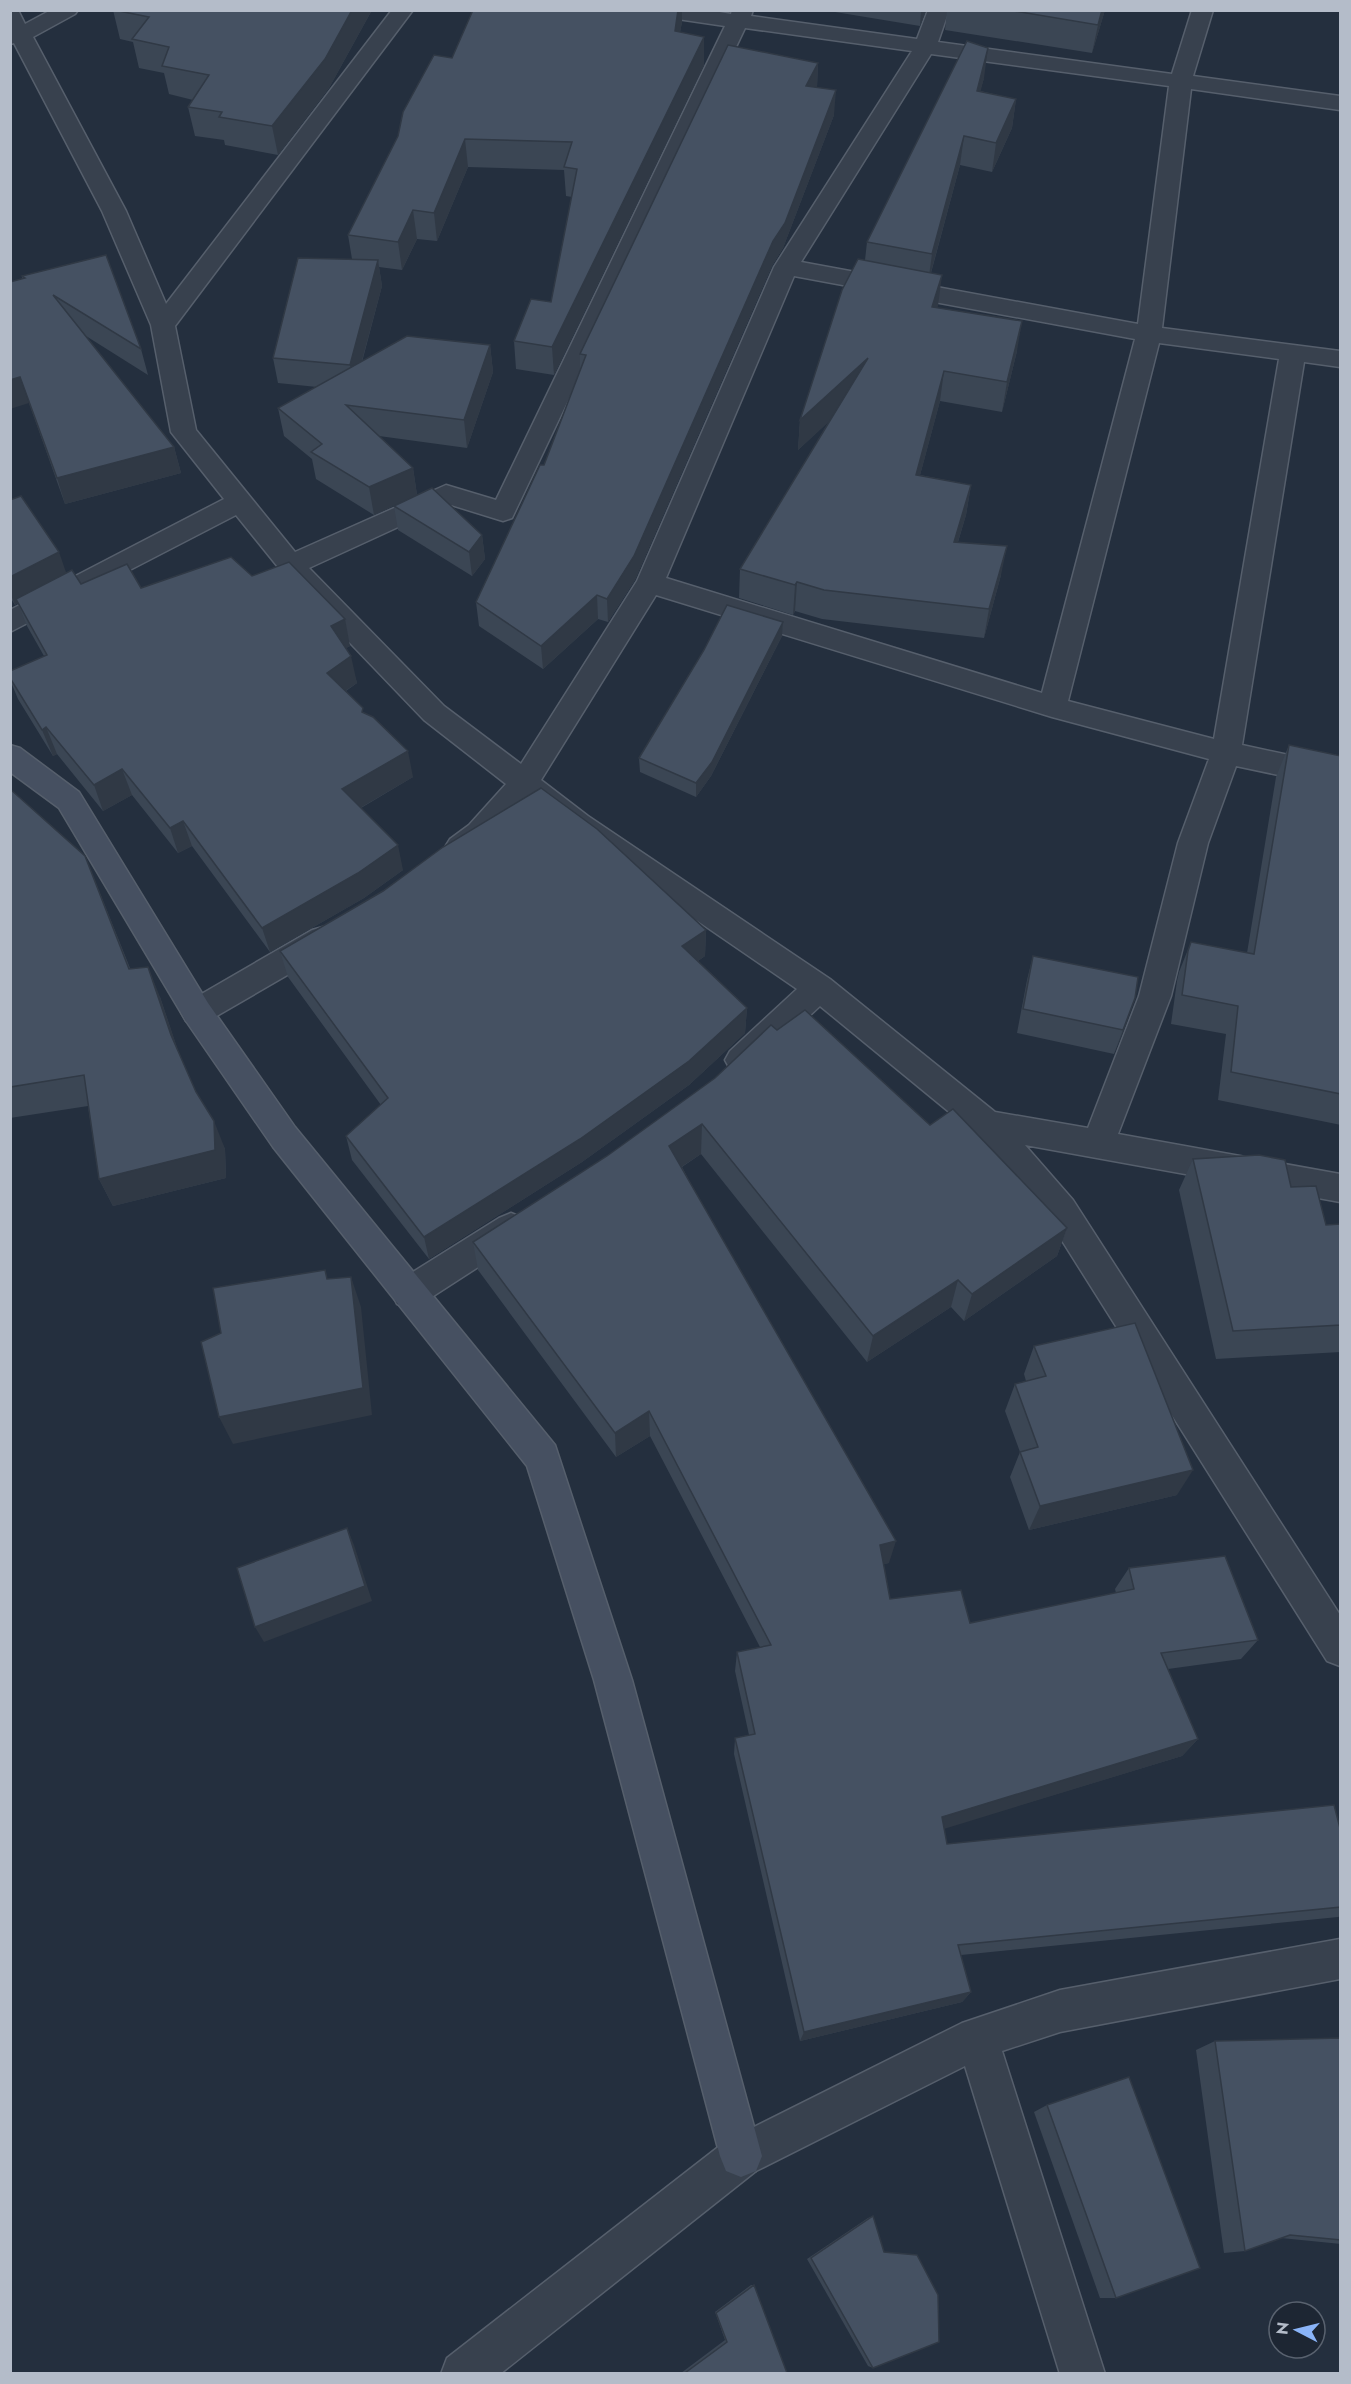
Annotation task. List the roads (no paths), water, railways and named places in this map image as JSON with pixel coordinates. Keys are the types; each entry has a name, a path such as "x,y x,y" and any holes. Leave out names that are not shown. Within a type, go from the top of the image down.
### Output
{"street":[{"path":"68,10 14,30 114,211 163,325 184,432 291,565 434,713 578,824 819,988 987,1124 1060,1210 1341,1648"},
{"path":"163,325 403,10"},
{"path":"657,10 740,16 925,47 1341,103"},
{"path":"442,860 479,833 524,783 650,583 786,267 925,47 939,10"},
{"path":"1052,707 1149,334 1180,81 1203,10"},
{"path":"291,565 446,494 503,512 740,16"},
{"path":"786,267 1149,334 1341,359"},
{"path":"1098,1144 1155,996 1193,843 1226,753 1293,352"},
{"path":"10,622 240,502"},
{"path":"650,583 1052,707 1226,753 1341,777"},
{"path":"10,756 69,800 197,1012 284,1137 542,1457 613,1680 741,2156"},
{"path":"197,1012 346,925"},
{"path":"718,1081 819,988"},
{"path":"987,1124 1341,1188"},
{"path":"409,1293 537,1212"},
{"path":"463,2373 741,2156 977,2038 1060,2011 1341,1959"},
{"path":"977,2038 1083,2373"}]}
